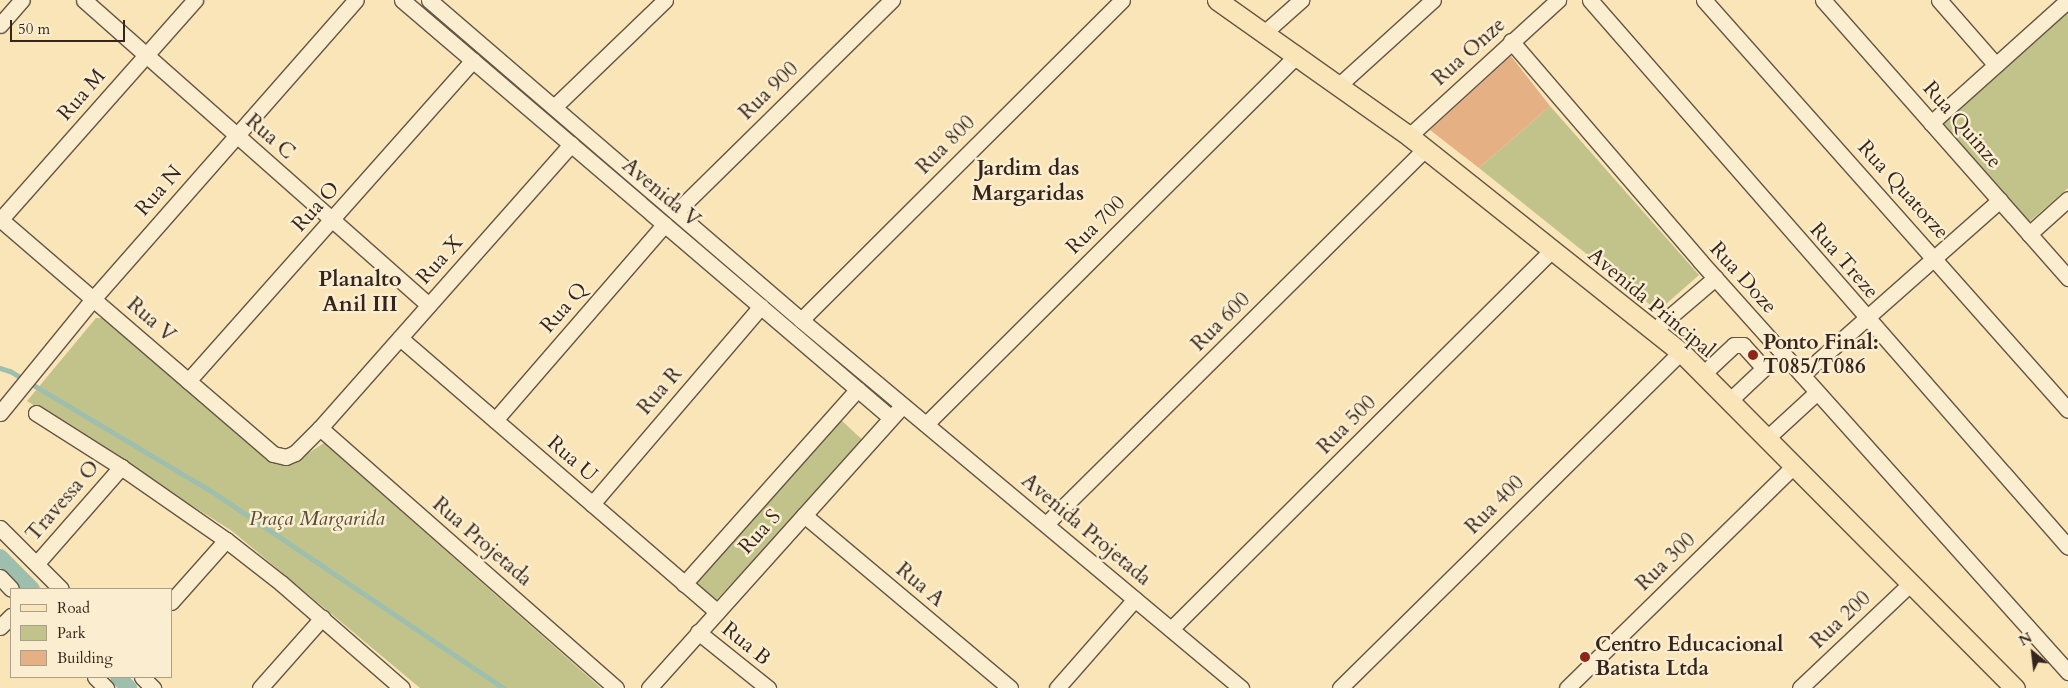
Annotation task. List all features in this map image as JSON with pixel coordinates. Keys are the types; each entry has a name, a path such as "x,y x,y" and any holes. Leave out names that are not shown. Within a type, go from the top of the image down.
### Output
{"main road":[{"name":"Avenida Principal","path":"1217,0 1409,136 1681,352 2015,688"}],"street":[{"path":"0,25 22,0"},
{"name":"Rua C","path":"84,0 429,305"},
{"name":"Rua M","path":"0,219 195,0"},
{"name":"Rua N","path":"0,413 93,299 356,0"},
{"name":"Avenida V","path":"402,0 891,418"},
{"path":"554,107 665,0"},
{"name":"Rua 900","path":"676,212 892,0"},
{"name":"Rua 800","path":"801,320 1122,0"},
{"path":"1264,33 1301,0"},
{"path":"1338,86 1433,0"},
{"name":"Rua Onze","path":"1409,136 1558,0"},
{"name":"Rua Treze","path":"1590,0 2068,547"},
{"name":"Rua Quatorze","path":"1704,0 2068,410"},
{"name":"Rua Quinze","path":"1823,0 2068,278"},
{"path":"1939,0 1996,65"},
{"name":"Avenida V","path":"435,2 801,320 904,404"},
{"path":"1931,122 1996,65 2062,2"},
{"name":"Rua Doze","path":"1511,41 1715,278 2068,672"},
{"name":"Rua 700","path":"926,424 1296,56"},
{"name":"Rua O","path":"188,381 333,220 473,60"},
{"name":"Rua X","path":"273,454 286,457 295,453 320,428 572,144"},
{"name":"Rua 600","path":"1046,524 1425,149"},
{"path":"2030,234 2068,199"},
{"path":"1802,375 2000,200"},
{"name":"Rua V","path":"0,219 273,454"},
{"name":"Rua Q","path":"495,420 665,224"},
{"name":"Rua 500","path":"1171,629 1552,250"},
{"path":"1653,331 1715,278"},
{"name":"Rua R","path":"592,504 761,306"},
{"name":"Rua U","path":"400,338 716,612"},
{"path":"1703,374 1734,345 1743,345 1764,368 1729,401"},
{"name":"Rua 400","path":"1340,688 1681,352"},
{"name":"Rua S","path":"684,584 858,389"},
{"path":"1767,438 1817,392"},
{"name":"Avenida Projetada","path":"904,404 1241,688"},
{"name":"Rua S","path":"648,688 904,404"},
{"path":"36,413 121,467 226,540 322,618 402,688"},
{"name":"Rua Projetada","path":"320,428 616,688"},
{"name":"Rua 300","path":"1567,688 1794,466"},
{"name":"Travessa O","path":"36,563 121,467"},
{"name":"Rua A","path":"804,515 1010,688"},
{"path":"0,528 60,588"},
{"path":"172,601 226,540"},
{"path":"0,577 10,588"},
{"name":"Rua 200","path":"1800,688 1911,584"},
{"path":"1057,688 1135,599"},
{"path":"0,627 10,617"},
{"path":"260,688 322,618"},
{"name":"Rua B","path":"698,632 768,688"},
{"path":"96,678 106,688"},
{"path":"143,678 153,688"}],"green space":[{"path":"2068,10 2068,188 2029,222 1943,123"},
{"path":"1550,106 1699,275 1658,311 1479,168"},
{"name":"Praça Margarida","path":"96,318 103,318 271,461 293,463 324,443 601,688 420,688 232,531 27,401"},
{"path":"840,419 864,442 715,601 691,578"},
{"path":"0,550 38,588 25,588 0,562"}],"building":[{"path":"1511,56 1550,106 1479,168 1430,130"}],"waterway":[{"path":"0,368 10,371 210,490 504,688"},
{"path":"0,557 31,588"},
{"path":"119,678 129,688"}],"place":[{"name":"Ponto Final: T085/T086","path":"1753,355"},
{"name":"Centro Educacional Batista Ltda","path":"1585,657"}],"district":[{"name":"Jardim das Margaridas","path":"1028,180"},
{"name":"Planalto Anil III","path":"360,292"}]}
